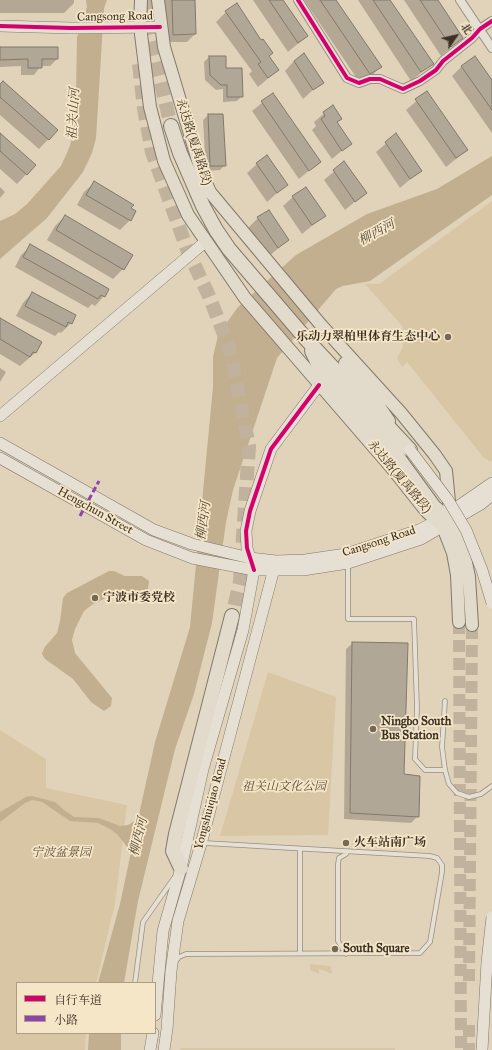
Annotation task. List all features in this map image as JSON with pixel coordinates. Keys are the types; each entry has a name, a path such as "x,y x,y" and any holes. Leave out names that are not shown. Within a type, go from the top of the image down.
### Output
{"highway":[{"path":"172,126 180,153 216,230 258,285 315,332 410,450"},
{"path":"315,332 322,372 398,459 444,522"},
{"path":"181,868 173,852 176,834 232,616"}],"main road":[{"path":"0,416 205,242 188,215 164,161 150,107 140,26 140,0"},
{"name":"永达路(夏禹路段)","path":"158,0 160,27 164,48 202,174 210,192 315,332 401,413 446,471 444,522 455,560 459,622"},
{"name":"Cangsong Road","path":"0,26 71,28 140,26 160,27"},
{"name":"永达路(夏禹路段)","path":"205,242 245,298 391,467 426,511 444,522"},
{"path":"254,570 247,548 246,531 250,511 271,449 319,385"},
{"name":"Hengchun Street","path":"0,443 154,530 192,544 229,553"},
{"path":"410,450 448,500 466,530 482,570 492,603"},
{"name":"Hengchun Street","path":"0,458 146,540 192,558 228,566"},
{"name":"Cangsong Road","path":"229,553 275,566 302,570 348,563 421,539 492,483"},
{"name":"Cangsong Road","path":"228,566 254,570 346,554 444,522 492,496"},
{"path":"444,522 463,548 468,577 472,625"},
{"name":"Yongshuiqiao Road","path":"164,1050 171,971 178,921 201,844 275,566"},
{"name":"Yongshuiqiao Road","path":"156,1004 163,931 181,868 203,769 243,630 254,570"},
{"path":"482,1050 487,962 492,917"},
{"path":"150,1050 153,1034"}],"street":[{"path":"298,0 340,68 348,78 359,83 370,79 380,79 403,89 420,81 436,70 480,29 492,21"},
{"path":"460,0 492,48"}],"lane":[{"path":"348,563 348,620 414,619 417,708 415,759 425,770 445,770"},
{"path":"445,701 442,747 445,770 449,784 457,793 470,797 481,794 491,786"},
{"path":"171,971 179,957 186,954 300,953 409,955 420,953 426,949 430,942 442,872 442,865 437,858 430,856 351,853 187,842"},
{"path":"300,850 300,953"},
{"path":"347,954 338,941 338,864 340,858 344,854 351,853"},
{"path":"135,982 143,922 181,868"}],"green space":[{"name":"乐动力翠柏里体育生态中心","path":"492,201 491,462 484,458 407,362 402,367 397,358 403,347 403,327 365,284 379,284"},
{"name":"祖关山文化公园","path":"268,672 336,697 328,835 220,836"},
{"name":"宁波盆景园","path":"0,730 46,759 46,788 127,805 115,904 96,982 16,982 16,1034 86,1034 85,1050 0,1050"},
{"path":"310,964 331,966 332,974 319,969 319,974 310,970"},
{"path":"181,1048 395,1048 395,1050 180,1050"}],"water":[{"path":"86,0 107,0 104,8 96,138 92,153 83,172 47,218 0,259 0,221 15,214 27,204 61,166 70,146 73,132 76,93 77,37 87,7"},
{"name":"柳西河","path":"492,156 492,195 370,281 343,286 336,289 277,358 233,490 226,522 212,623 194,694 175,749 138,901 124,982 98,982 120,904 131,852 117,834 110,829 98,823 70,821 42,802 32,800 25,803 0,822 0,812 26,797 32,796 55,802 74,817 99,818 120,826 128,825 138,819 155,742 190,627 213,387 213,357 218,335 238,307 296,255 367,214 437,189"},
{"path":"109,571 114,571 125,576 142,576 149,581 148,589 106,598 93,604 84,611 75,629 72,640 75,653 112,698 111,706 104,711 91,702 73,679 45,659 42,654 44,648 57,633 63,598 67,593"},
{"path":"89,1034 121,1034 121,1050 88,1050"}],"building":[{"path":"172,0 195,0 196,34 173,35"},
{"path":"269,0 283,0 308,36 298,43"},
{"path":"320,0 336,0 382,67 370,74"},
{"path":"373,0 390,0 434,64 421,72"},
{"path":"420,0 438,0 463,38 451,47"},
{"path":"237,3 261,40 263,39 273,53 269,56 279,70 268,78 258,64 261,62 225,11"},
{"path":"0,47 58,47 58,59 42,59 42,68 28,68 28,59 0,60"},
{"path":"304,53 324,83 313,90 294,61"},
{"path":"209,56 226,56 226,68 242,68 243,97 227,97 227,85 221,85 210,75"},
{"path":"475,56 492,80 492,110 461,66"},
{"path":"3,81 58,130 49,140 0,97 0,84"},
{"path":"427,91 468,150 456,158 415,99"},
{"path":"273,93 321,162 309,171 261,101"},
{"path":"333,105 342,119 337,122 352,144 342,151 321,119 325,116 323,112"},
{"path":"208,114 223,114 226,166 210,166"},
{"path":"0,133 36,165 27,175 0,151"},
{"path":"396,133 422,171 410,179 385,142"},
{"path":"267,155 288,185 277,193 256,163"},
{"path":"344,161 367,193 355,202 333,170"},
{"path":"94,181 134,205 131,208 136,211 131,221 86,195"},
{"path":"306,187 326,216 312,225 292,196"},
{"path":"269,210 289,240 278,248 257,217"},
{"path":"65,215 133,255 124,270 56,230"},
{"path":"30,244 109,289 105,297 101,295 98,299 23,257"},
{"path":"32,292 76,315 72,324 68,322 66,327 25,306"},
{"path":"0,318 42,342 36,353 33,352 30,357 0,339"},
{"path":"352,642 408,643 404,774 420,776 419,817 350,813"}],"tunnel":[{"path":"148,0 148,29 171,126"},
{"path":"139,64 144,109 152,152 187,249 209,296 229,347 249,446 240,582 232,616"},
{"path":"459,622 461,1050"},
{"path":"469,981 472,625"},
{"path":"469,1025 469,1050"}],"marked path":[{"path":"80,516 99,481"}],"cycle path":[{"path":"298,0 347,78 359,83 370,79 380,79 403,89 420,81 436,70 443,61 472,38 480,29 492,21"},
{"path":"0,26 71,28 160,27"},
{"path":"254,570 247,548 246,531 250,511 271,449 319,385"}],"place":[{"name":"乐动力翠柏里体育生态中心","path":"448,337"},
{"name":"宁波市委党校","path":"95,598"},
{"name":"Ningbo South Bus Station","path":"373,729"},
{"name":"火车站南广场","path":"346,843"},
{"name":"South Square","path":"335,949"}],"water label":[{"name":"祖关山河","path":"74,114"}]}
